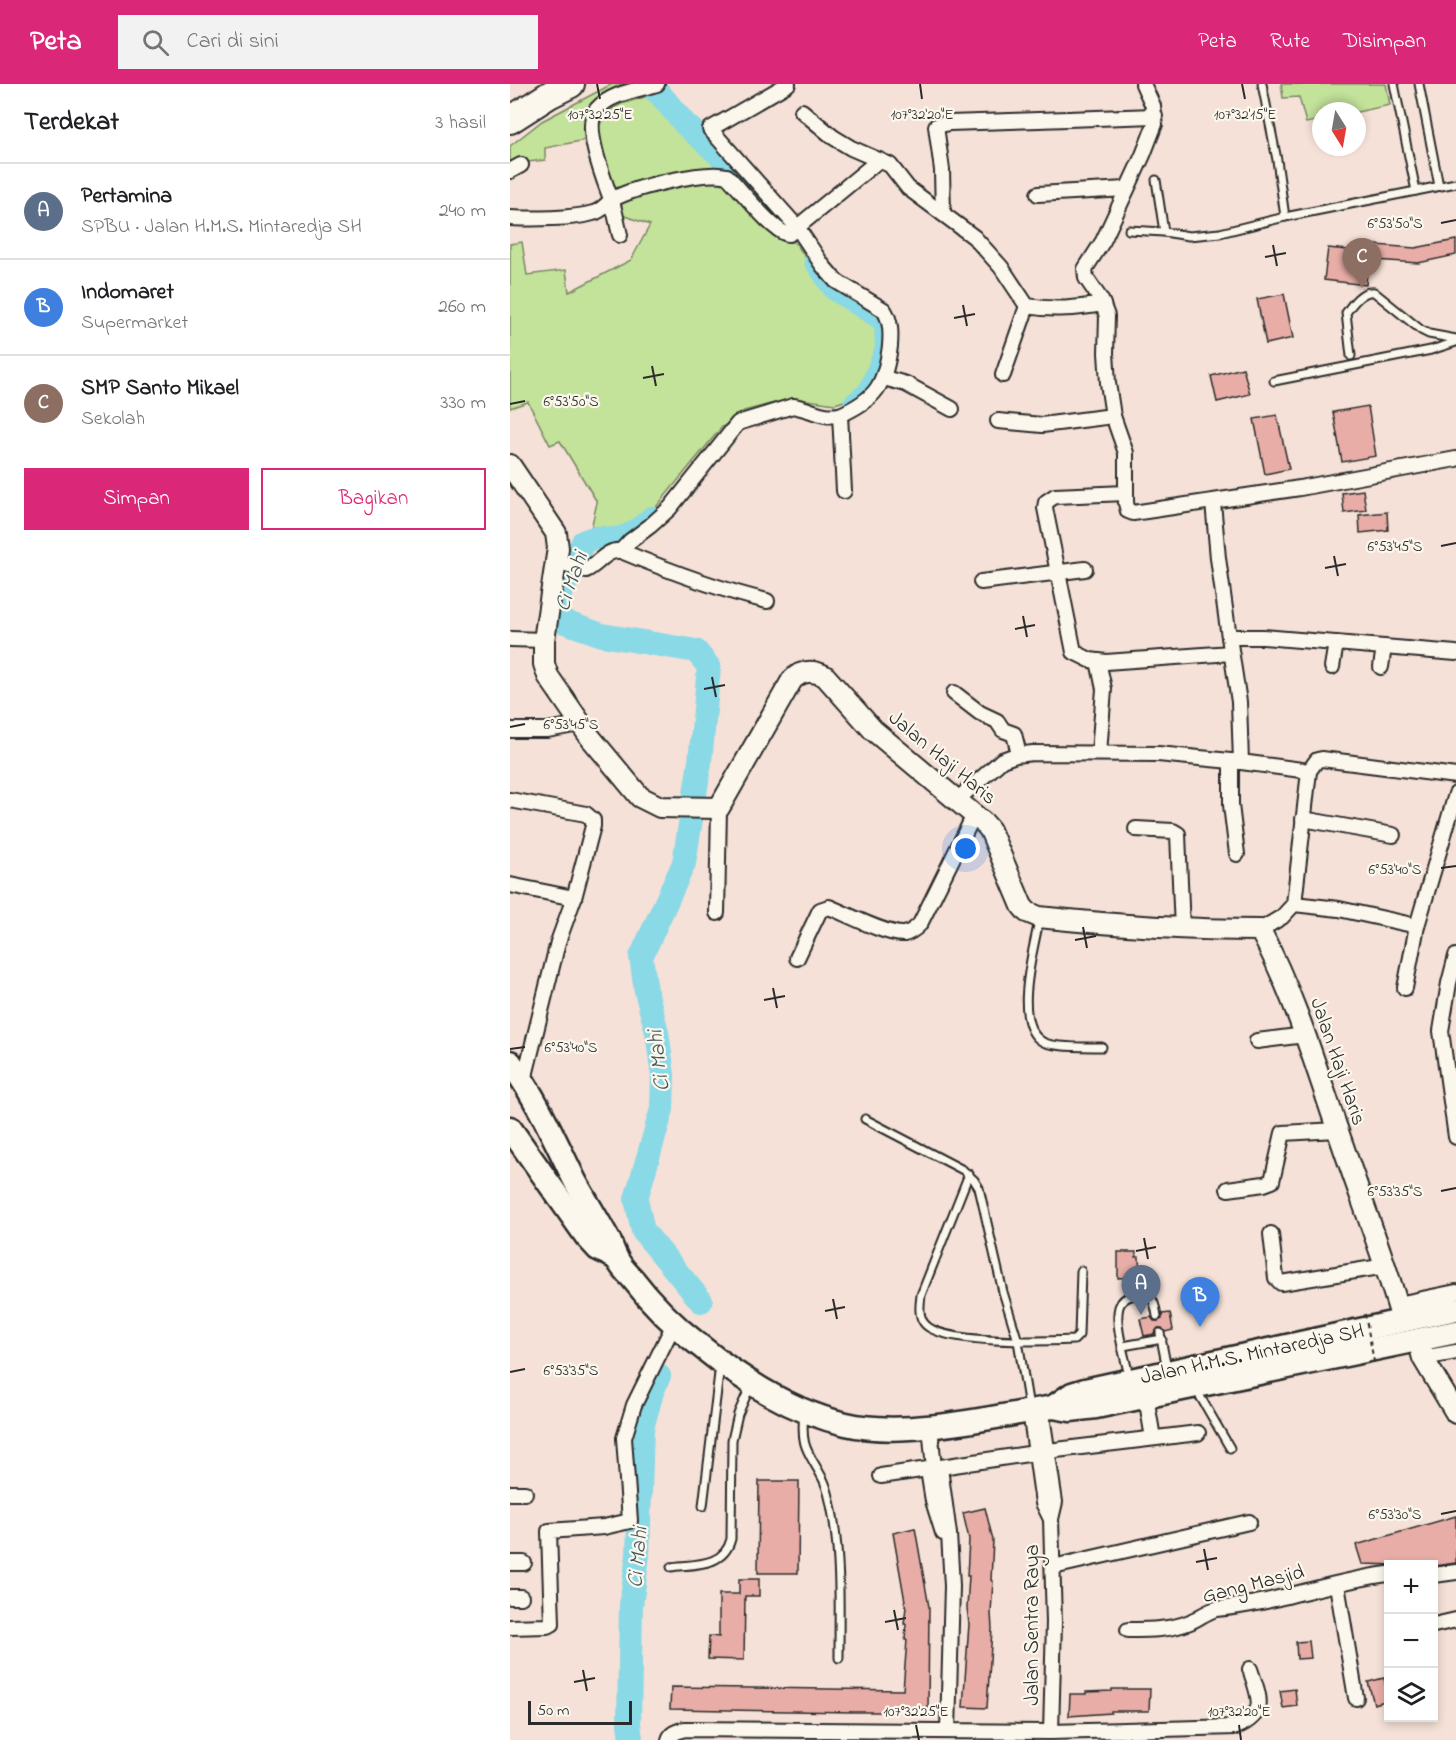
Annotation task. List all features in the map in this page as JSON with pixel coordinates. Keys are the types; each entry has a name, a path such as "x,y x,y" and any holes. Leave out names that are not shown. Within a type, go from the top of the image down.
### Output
{"highway":[{"path":"510,120 571,84"}],"main road":[{"name":"Jalan H.M.S. Mintaredja SH","path":"510,1062 529,1089 616,1258 648,1300 720,1362 777,1398 805,1411 847,1425 894,1429 930,1426 1041,1409 1072,1394 1140,1384 1195,1386 1421,1349 1456,1332"},
{"path":"510,1122 520,1122 528,1118 534,1109 529,1089"},
{"name":"Jalan H.M.S. Mintaredja SH","path":"510,1128 586,1236 598,1249 616,1258"},
{"name":"Jalan H.M.S. Mintaredja SH","path":"1140,1384 1168,1372 1400,1312 1456,1309"}],"street":[{"path":"621,551 670,507 738,423 793,406 821,416 840,415 871,396 884,378 891,340 889,317 884,310 836,281 710,129 788,84"},
{"path":"1143,84 1155,116 1155,124 1102,241 1086,266 1086,278 1107,316 1106,354 1113,416 1126,453 1126,508 1128,511 1133,513 1213,502 1456,459"},
{"path":"620,235 612,200 595,149 593,118 599,107 619,95 652,86"},
{"path":"802,111 833,137 851,148 890,165 908,188 974,237 1001,267 1027,306 1059,310 1099,298"},
{"path":"943,214 942,170 936,130 938,124 1155,116"},
{"path":"510,218 580,216 600,211 612,200 665,183 717,174 727,176 736,184 784,234 795,229 879,160"},
{"path":"1038,194 1126,189"},
{"path":"1003,375 1027,306"},
{"path":"884,378 906,384 952,409"},
{"path":"840,415 844,491"},
{"path":"998,421 1042,425 1113,416"},
{"path":"510,465 556,533 561,563 544,640 544,664 548,676 580,724 640,798 660,807 713,808 717,913"},
{"path":"1126,493 1055,496 1049,498 1045,508 1074,652 1084,658 1098,661 1232,653"},
{"path":"1213,502 1218,558 1239,702 1236,762 1230,805 1237,854"},
{"path":"561,563 581,569 590,568 608,553 615,550 621,551 737,594 767,601"},
{"path":"981,582 1084,569"},
{"path":"1229,638 1263,637 1456,653"},
{"path":"510,639 544,640"},
{"path":"1332,667 1336,643"},
{"path":"1381,667 1384,647"},
{"path":"1098,661 1104,689 1099,753"},
{"name":"Jalan Haji Haris","path":"713,808 792,680 799,674 811,672 825,676 873,730 990,830 1022,906 1027,912 1039,917"},
{"path":"954,693 980,713 997,721 1003,730 1014,734 1019,754"},
{"path":"510,730 546,730 580,724"},
{"path":"957,800 1002,760 1019,754 1158,754 1310,771"},
{"path":"1039,917 1182,930 1260,930 1282,917 1293,904 1310,771 1317,760 1456,776"},
{"path":"1405,988 1417,926 1456,794"},
{"path":"510,800 586,814 590,816 593,826 558,942 529,1089"},
{"path":"797,958 820,910 824,907 829,906 892,933 906,934 916,929 974,815"},
{"path":"1303,819 1393,834"},
{"path":"1136,829 1173,831 1178,834 1182,930"},
{"path":"510,885 573,898"},
{"path":"1293,904 1339,909 1417,926"},
{"name":"Jalan Haji Haris","path":"1260,930 1281,969 1386,1266 1400,1312"},
{"path":"1456,956 1449,983 1442,1031 1456,1134"},
{"path":"1442,1031 1456,1029"},
{"path":"1257,1041 1305,1035"},
{"path":"1228,1189 1272,1181 1283,1132 1337,1130"},
{"path":"1271,1234 1276,1278 1281,1283 1386,1266"},
{"path":"1400,1312 1456,1292"},
{"path":"510,1627 552,1624 549,1531 604,1527 630,1521 624,1438 634,1405 674,1324"},
{"path":"1421,1349 1456,1352"},
{"path":"1421,1349 1456,1413"},
{"path":"1140,1384 1153,1438"},
{"name":"Jalan Sentra Raya","path":"1041,1409 1043,1503 1051,1519 1053,1567 1052,1732"},
{"path":"930,1426 934,1469 949,1534 952,1586 948,1731"},
{"path":"881,1476 1042,1452 1198,1433"},
{"path":"510,1493 525,1493"},
{"path":"1053,1567 1249,1522"},
{"path":"510,1563 524,1563"},
{"path":"1438,1574 1456,1572"},
{"name":"Gang Masjid","path":"1128,1630 1155,1630 1188,1623 1216,1609 1384,1575"},
{"path":"1336,1585 1356,1698"},
{"path":"1438,1624 1456,1620"},
{"path":"670,1738 676,1732 685,1730 880,1735 948,1731 1052,1732 1236,1727 1250,1721 1257,1713 1259,1695 1250,1669"}],"lane":[{"path":"1262,84 1277,160 1285,217"},
{"path":"1394,84 1416,191"},
{"path":"1419,84 1439,186"},
{"path":"1156,180 1164,232"},
{"path":"1129,231 1164,232 1189,236 1220,233 1285,217 1456,183"},
{"path":"1352,356 1346,313 1364,294 1370,291 1413,325 1429,334 1456,340"},
{"path":"1274,381 1431,350 1456,340"},
{"path":"1039,917 1026,996 1027,1018 1032,1033 1044,1043 1102,1047"},
{"path":"865,1119 969,1174 979,1188 1003,1292 1041,1409"},
{"path":"969,1174 921,1295 920,1311 923,1322 931,1329 974,1338 1018,1341 1074,1340 1077,1338 1081,1272"},
{"path":"1140,1384 1123,1346 1118,1310 1123,1299 1140,1295 1151,1297 1157,1316"},
{"path":"1123,1346 1161,1336 1168,1372"},
{"path":"703,1506 720,1362"},
{"path":"671,1567 719,1559 729,1550 732,1440 738,1414 752,1382"},
{"path":"1195,1386 1230,1448"},
{"path":"805,1411 802,1434 804,1446 828,1490 834,1519 839,1594 839,1658"}],"path":[{"path":"1365,1314 1375,1367"}],"green space":[{"path":"612,84 639,84 595,106 590,139 545,148 545,160 510,164 510,146 542,121"},
{"path":"1281,84 1386,84 1390,105 1366,110 1366,102 1312,102 1312,122 1306,123 1299,97 1283,98"},
{"path":"648,96 691,141 734,177 797,245 827,288 850,309 880,324 881,346 871,381 856,397 835,404 793,398 744,411 721,428 652,512 621,532 608,535 591,529 597,502 560,441 550,445 528,402 510,408 510,244 522,242 527,275 566,270 569,292 631,260 650,225 622,215 603,157 599,127 606,112 621,104"}],"building":[{"path":"1456,240 1456,255 1418,263 1375,260 1376,245 1415,248"},
{"path":"1328,248 1368,252 1366,285 1324,280"},
{"path":"1284,294 1293,338 1266,344 1257,299"},
{"path":"1243,368 1250,394 1217,402 1211,376"},
{"path":"1368,406 1376,456 1342,462 1333,412"},
{"path":"1277,415 1289,469 1265,474 1254,419"},
{"path":"1363,490 1366,510 1344,513 1342,493"},
{"path":"1387,512 1388,530 1360,533 1359,515"},
{"path":"1118,1252 1136,1252 1136,1257 1139,1257 1140,1277 1118,1278"},
{"path":"1170,1313 1173,1330 1165,1332 1162,1328 1158,1328 1154,1334 1144,1336 1140,1319 1151,1317 1154,1321 1158,1321 1162,1319 1162,1314"},
{"path":"759,1481 799,1481 798,1573 758,1573"},
{"path":"985,1508 993,1540 992,1629 987,1708 963,1707 969,1624 967,1608 969,1576 967,1576 969,1539 963,1513"},
{"path":"1456,1516 1456,1563 1438,1565 1438,1560 1384,1560 1384,1565 1362,1564 1356,1545"},
{"path":"915,1528 929,1607 928,1709 891,1708 891,1712 854,1712 670,1709 671,1687 903,1690 907,1640 905,1640 906,1624 904,1624 906,1607 893,1533"},
{"path":"739,1579 759,1579 759,1596 745,1596 744,1660 708,1659 709,1636 719,1637 719,1594 739,1594"},
{"path":"1309,1641 1311,1658 1297,1659 1296,1642"},
{"path":"1384,1678 1384,1701 1374,1704 1368,1682"},
{"path":"1112,1689 1150,1689 1149,1711 1111,1711 1111,1713 1069,1716 1070,1694 1112,1691"},
{"path":"1295,1689 1297,1706 1283,1708 1280,1691"}],"waterway":[{"name":"Ci Mahi","path":"646,84 659,93 685,124 734,168 749,190 773,207 788,224"},
{"name":"Ci Mahi","path":"816,261 835,289 886,321 887,349 870,392 855,404"},
{"name":"Ci Mahi","path":"652,518 626,537 597,538 583,542 561,593 556,619 602,635 696,651 709,667 700,762 684,863 641,957 646,991 657,1032 663,1075 662,1109 636,1199 643,1231 701,1301"},
{"name":"Ci Mahi","path":"631,1740 629,1723 631,1605 638,1555 642,1428 659,1376"}],"place":[{"name":"SMP Santo Mikael","path":"1362,288"},
{"name":"Pertamina","path":"1141,1315"},
{"name":"Indomaret","path":"1200,1327"}]}
